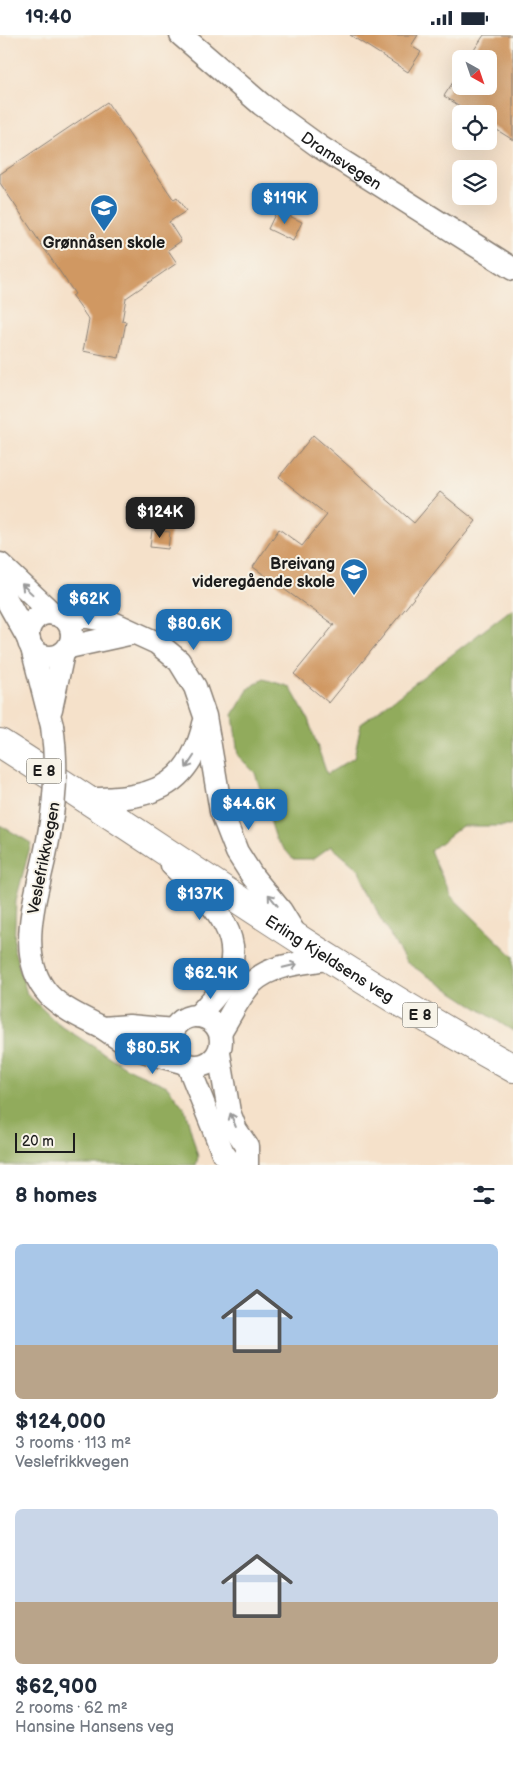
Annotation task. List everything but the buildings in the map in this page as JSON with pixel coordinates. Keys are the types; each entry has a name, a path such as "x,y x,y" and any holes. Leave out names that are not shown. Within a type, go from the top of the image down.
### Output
{"highway":[{"name":"Erling Kjeldsens veg","path":"0,743 88,799 328,959 445,1031 513,1068"}],"street":[{"name":"Dramsvegen","path":"181,35 261,103 320,147 513,269"},
{"path":"0,564 71,630 66,650"},
{"name":"Veslefrikkvegen","path":"0,588 30,644 51,719 55,745 55,799 31,915 30,951 39,979 48,994 61,1005 103,1028 125,1043 150,1053 185,1063"},
{"path":"133,633 66,650 47,657 30,644 31,624 37,618 57,615 88,617 110,621 157,643 178,661 196,687 205,716 221,811 236,852 253,877 281,911 300,941"},
{"name":"Veslefrikkvegen","path":"51,719 66,650"},
{"path":"88,799 135,797 172,781 186,768 194,755 205,716"},
{"path":"145,838 211,903 231,938 233,956 224,985 198,1016 184,1020 174,1030 172,1044 173,1051 185,1063 223,1153 230,1162 238,1165"},
{"path":"185,1063 202,1066 214,1059 219,1043 252,983 265,973 294,965 328,959"},
{"path":"198,1016 211,1021 219,1043 229,1112 236,1130 247,1146 247,1165"},
{"path":"103,1028 129,1026 174,1030"}],"green space":[{"path":"513,608 513,824 510,826 462,826 430,851 451,896 513,956 513,1031 406,962 379,916 359,870 331,846 313,859 293,859 276,839 255,773 238,756 233,715 249,688 264,679 290,687 308,719 327,774 354,758 361,724"},
{"path":"0,825 31,843 16,900 14,949 27,994 58,1024 127,1068 167,1086 185,1109 198,1157 196,1165 0,1165"}],"place":[{"name":"Grønnåsen skole","path":"104,232"},
{"name":"Breivang videregående skole","path":"354,596"}]}
